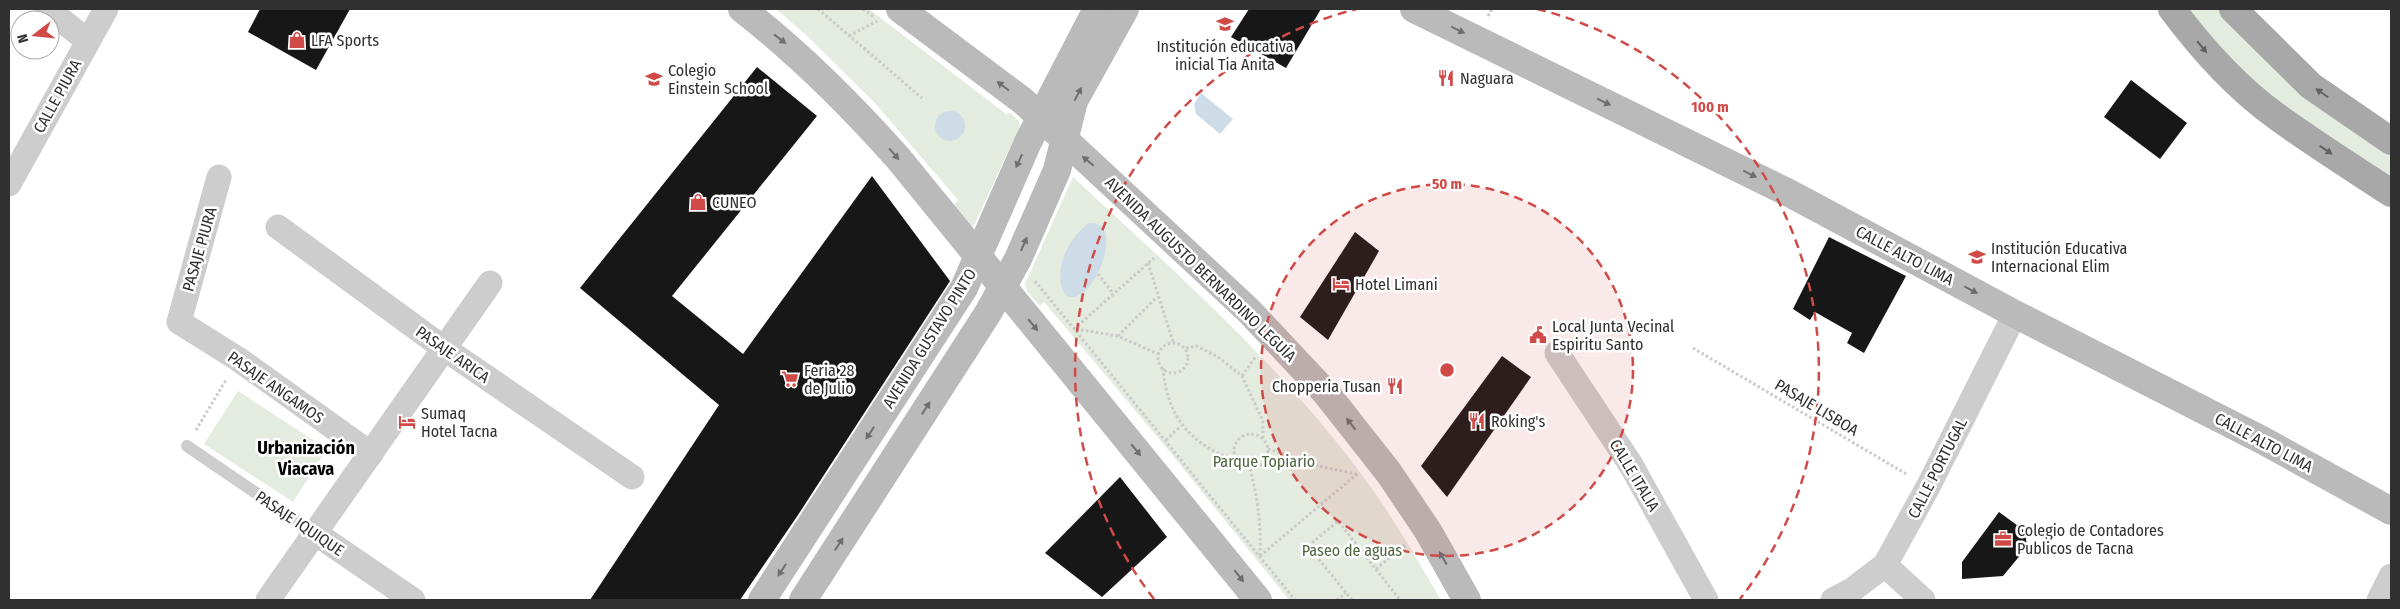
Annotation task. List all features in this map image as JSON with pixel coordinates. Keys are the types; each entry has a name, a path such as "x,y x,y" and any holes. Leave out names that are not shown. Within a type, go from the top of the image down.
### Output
{"main road":[{"path":"742,9 787,44 854,108 898,158 1258,600"},
{"name":"AVENIDA GUSTAVO PINTO","path":"762,600 964,288 989,228 1041,117 1097,9"},
{"path":"803,600 1018,260 1057,170 1066,141 1074,100 1125,9"},
{"name":"CALLE ALTO LIMA","path":"1414,9 1791,194 2015,314 2262,440 2391,511"},
{"path":"2172,9 2210,56 2274,116 2391,193"},
{"path":"2233,9 2311,86 2391,141"},
{"name":"AVENIDA AUGUSTO BERNARDINO LEGUÍA","path":"890,15 1023,101 1248,310 1326,393 1389,473 1428,532 1467,600"}],"street":[{"path":"47,9 88,41"},
{"name":"CALLE PIURA","path":"9,184 106,9"},
{"name":"PASAJE PIURA","path":"179,322 219,177"},
{"name":"PASAJE ARICA","path":"278,227 444,349 632,477"},
{"path":"268,600 490,283"},
{"name":"CALLE PORTUGAL","path":"1833,600 1852,590 1885,565 1928,487 2015,314"},
{"name":"PASAJE ANGAMOS","path":"179,322 238,359 371,454"},
{"name":"CALLE ITALIA","path":"1557,353 1630,465 1706,600"},
{"name":"PASAJE IQUIQUE","path":"315,533 413,600"},
{"path":"1885,565 1923,600"},
{"path":"2379,600 2391,576"}],"lane":[{"name":"PASAJE IQUIQUE","path":"187,446 315,533"}],"path":[{"path":"818,9 922,98"},
{"path":"849,36 890,15"},
{"path":"1147,251 1161,264"},
{"path":"1074,328 1154,258"},
{"path":"1074,328 1118,336 1158,354 1169,401 1181,426 1217,453 1236,460 1245,468 1250,469 1262,465 1268,455 1268,449 1263,439 1263,421 1242,376 1218,356 1196,346 1186,348 1173,342 1157,297 1148,263"},
{"path":"1098,274 1114,293"},
{"path":"1032,276 1294,600"},
{"path":"1118,336 1157,297"},
{"path":"1158,354 1164,346 1173,342"},
{"path":"1162,368 1172,373 1182,371 1189,358 1186,348"},
{"name":"PASAJE LISBOA","path":"1694,348 1928,487"},
{"path":"1250,349 1262,362"},
{"path":"1242,376 1256,355"},
{"path":"187,446 238,359"},
{"path":"1166,440 1181,426"},
{"path":"1236,460 1234,450 1238,439 1248,434 1253,434 1263,439"},
{"path":"1268,449 1322,467 1357,474"},
{"path":"1351,467 1357,474"},
{"path":"1250,469 1261,522 1260,556"},
{"path":"1260,556 1357,474"},
{"path":"1352,600 1308,546 1338,521 1400,600"},
{"path":"1376,569 1405,545"},
{"path":"1336,600 1346,593"}],"green space":[{"path":"776,9 869,9 1006,114 1010,113 1019,121 1020,126 974,225 968,228 952,207 958,200 875,103 805,34"},
{"path":"2184,9 2222,9 2391,152 2391,183 2255,89"},
{"name":"Parque Topiario","path":"1073,177 1225,320 1330,434 1373,490 1441,600 1289,600 1170,452 1044,302 1040,306 1027,291 1025,284"},
{"path":"238,391 327,449 293,502 204,444"}],"shaded area":[{"path":"1201,93 1233,119 1220,134 1196,114 1194,104"},
{"path":"950,111 961,115 965,126 961,137 950,141 939,137 935,126 939,115"},
{"path":"1089,223 1099,225 1105,231 1105,252 1102,264 1097,275 1085,291 1076,296 1069,297 1065,294 1060,280 1062,263 1071,242"}],"building":[{"name":"LFA Sports","path":"260,9 350,9 316,70 248,32"},
{"path":"1249,9 1321,9 1286,68 1231,37"},
{"name":"Feria 28 de Julio","path":"757,67 817,116 672,296 743,354 872,176 950,281 798,515 740,600 590,600 719,405 580,288"},
{"path":"2131,80 2187,123 2160,159 2104,117"},
{"name":"Hotel Limani","path":"1355,232 1379,251 1328,340 1300,317"},
{"path":"1829,237 1906,276 1864,353 1847,343 1852,333 1815,312 1810,320 1793,309"},
{"name":"Roking's","path":"1502,356 1531,377 1447,497 1421,466"},
{"path":"1120,477 1167,537 1102,597 1045,553"},
{"name":"Colegio de Contadores Publicos de Tacna","path":"1999,512 2025,531 2027,547 2003,576 1962,579 1962,562"}],"place":[{"name":"Institución educativa inicial Tia Anita","path":"1225,24"},
{"name":"LFA Sports","path":"297,40"},
{"name":"Naguara","path":"1446,78"},
{"name":"Colegio Einstein School","path":"654,79"},
{"name":"CUNEO","path":"698,202"},
{"name":"Institución Educativa Internacional Elim","path":"1977,257"},
{"name":"Hotel Limani","path":"1341,284"},
{"name":"Local Junta Vecinal Espiritu Santo","path":"1538,335"},
{"name":"Feria 28 de Julio","path":"790,379"},
{"name":"Chopperia Tusan","path":"1395,386"},
{"name":"Roking's","path":"1477,421"},
{"name":"Sumaq Hotel Tacna","path":"407,422"},
{"name":"Colegio de Contadores Publicos de Tacna","path":"2003,539"}],"district":[{"name":"Urbanización Viacava","path":"306,458"}],"park label":[{"name":"Paseo de aguas","path":"1352,550"}]}
